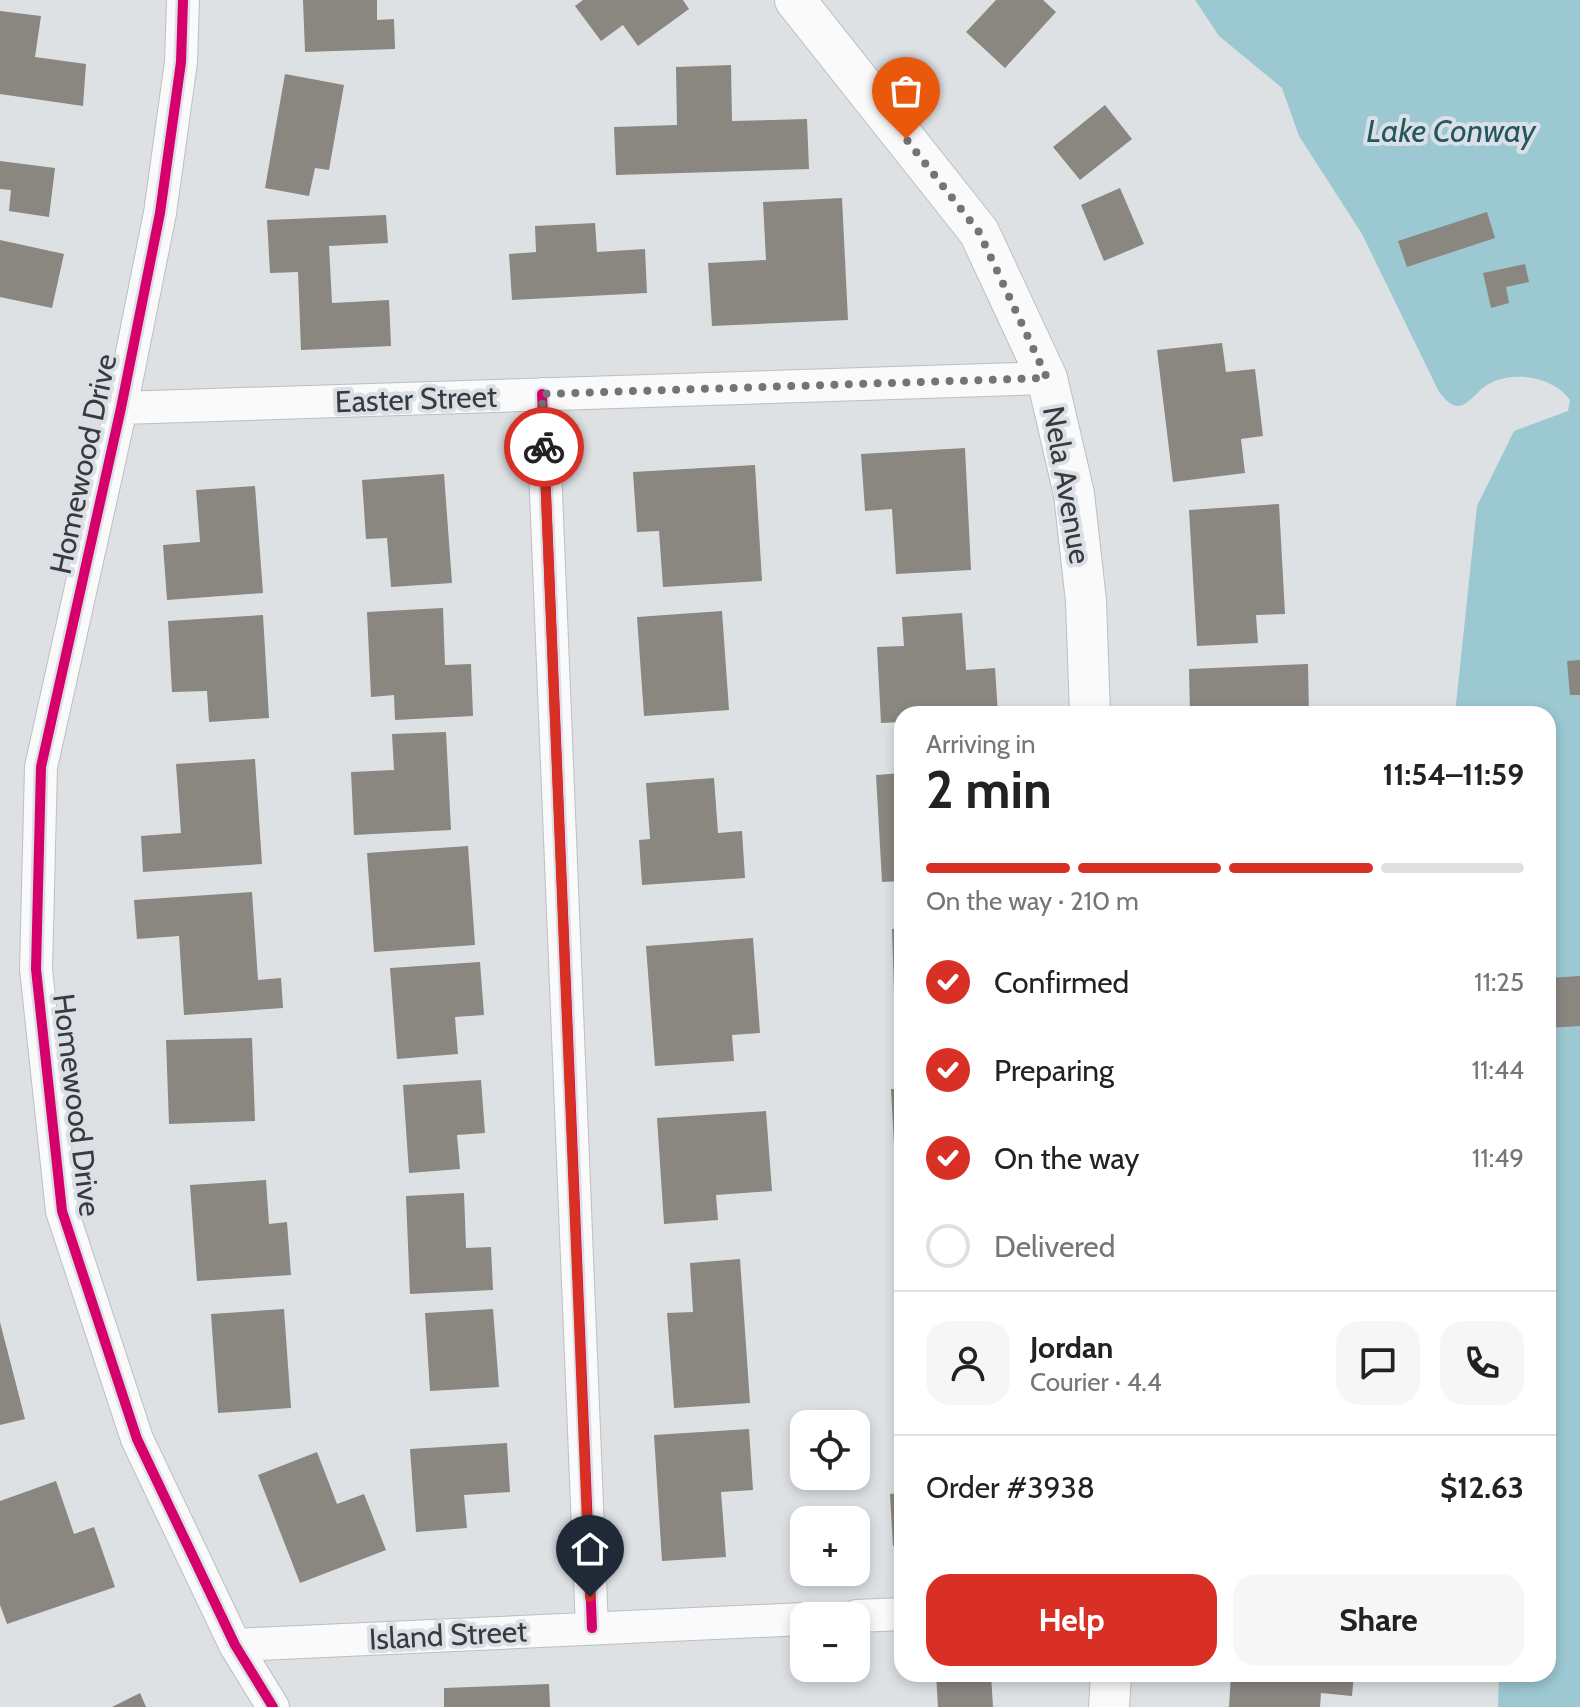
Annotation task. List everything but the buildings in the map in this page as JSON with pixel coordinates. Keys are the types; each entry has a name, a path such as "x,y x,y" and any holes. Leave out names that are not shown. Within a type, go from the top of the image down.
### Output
{"street":[{"name":"Homewood Drive","path":"183,0 181,62 160,213 121,408 41,767 36,969 62,1211 137,1439 235,1645 273,1707"},
{"name":"Nela Avenue","path":"795,0 979,232 1047,378 1074,494 1086,601 1090,706"},
{"name":"Easter Street","path":"121,408 1047,378"},
{"path":"542,394 592,1628"},
{"path":"870,1615 894,1614"},
{"name":"Island Street","path":"235,1645 790,1620"},
{"path":"1109,1707 1111,1682"}],"water":[{"name":"Lake Conway","path":"1195,0 1580,0 1580,1707 1498,1707 1499,1682 1556,1682 1556,706 1456,706 1477,506 1514,431 1568,411 1570,400 1553,385 1518,377 1494,381 1459,406 1445,399 1362,234 1299,136 1282,88 1219,36"}],"cycle path":[{"path":"183,0 181,62 160,213 121,408 41,767 36,969 62,1211 137,1439 235,1645 273,1707"},
{"path":"542,394 592,1628"}],"way so far":[{"path":"544,447 542,394 1047,378 979,232 906,139"}],"route":[{"path":"544,447 590,1597"}]}
